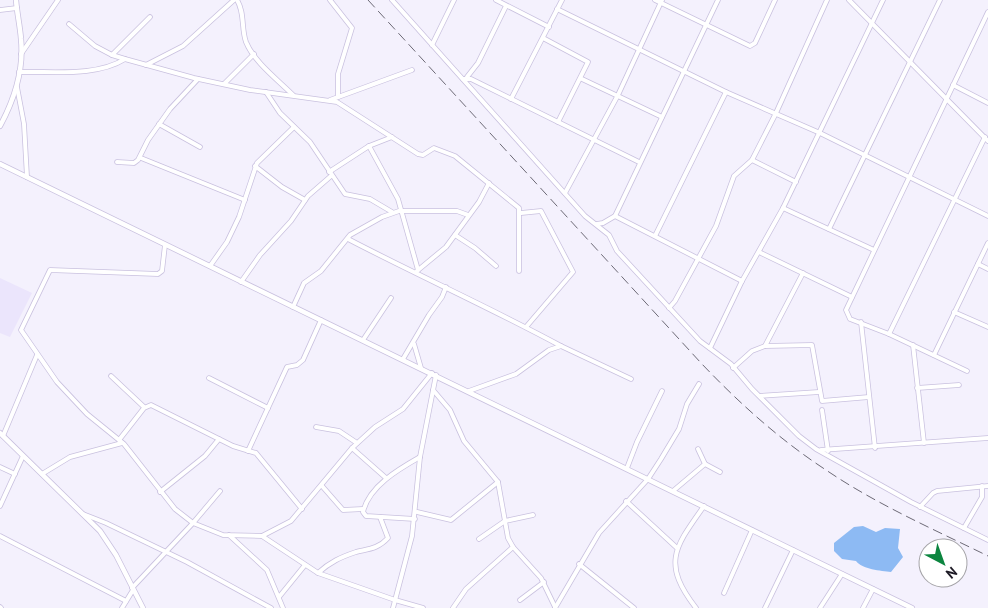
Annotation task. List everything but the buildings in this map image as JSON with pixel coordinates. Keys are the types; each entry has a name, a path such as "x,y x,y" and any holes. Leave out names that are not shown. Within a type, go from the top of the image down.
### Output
{"street":[{"path":"0,126 17,87 19,72 21,54 16,0"},
{"path":"21,54 58,0"},
{"path":"145,65 183,46 235,0 242,11 246,42 254,54 293,95"},
{"path":"330,0 352,28 338,74 338,97"},
{"path":"432,45 454,0"},
{"path":"496,0 549,27"},
{"path":"511,99 562,0"},
{"path":"655,0 661,1 706,25 752,46 775,0"},
{"path":"597,224 603,223 615,216 639,162 718,0"},
{"path":"669,308 676,301 716,226 734,176 752,160 776,113 827,0"},
{"path":"849,0 910,64 948,98 986,139 954,199 890,334"},
{"path":"710,348 742,281 796,182 883,0"},
{"path":"829,229 940,0"},
{"path":"394,1 586,216 609,235 617,251 669,308 700,341 723,356 799,436 819,450 920,507 988,540"},
{"path":"565,193 592,139 618,95 661,1"},
{"path":"463,80 469,78 478,63 506,6"},
{"path":"0,10 17,8"},
{"path":"557,9 726,92 820,133 988,216"},
{"path":"967,371 890,334 850,319 846,310 908,176 948,98 988,12"},
{"path":"112,55 150,17"},
{"path":"69,24 95,46 112,55 198,79 266,92 337,102 421,155 434,148 450,152 516,204 520,212 519,271"},
{"path":"543,38 588,61 582,79 558,122"},
{"path":"224,84 254,54"},
{"path":"19,72 92,70 112,66 125,59"},
{"path":"454,68 469,78 639,162"},
{"path":"330,100 412,70"},
{"path":"117,162 134,163 141,158 145,146 159,124 198,79"},
{"path":"582,79 662,117"},
{"path":"953,85 988,103"},
{"path":"17,87 24,124 27,177"},
{"path":"266,92 280,113 313,146 345,194 370,199 392,212"},
{"path":"655,236 726,92"},
{"path":"159,124 200,147"},
{"path":"210,266 227,242 245,200 255,166 294,127"},
{"path":"241,282 305,200 330,174 369,146 392,137"},
{"path":"369,146 398,199 399,211 416,272"},
{"path":"141,158 245,200"},
{"path":"752,160 796,182"},
{"path":"0,164 912,608"},
{"path":"255,166 282,187 305,200"},
{"path":"416,272 446,247 479,202 489,183"},
{"path":"783,208 874,250"},
{"path":"293,307 304,283 321,271 357,231 392,212 458,211 468,215"},
{"path":"520,212 540,212 573,272 526,327"},
{"path":"615,216 742,281"},
{"path":"455,235 475,248 496,266"},
{"path":"348,240 631,379"},
{"path":"934,355 988,243"},
{"path":"166,245 162,271 158,274 50,270 22,325 23,334 57,382 82,408 121,441 160,492 175,509 193,523 229,535 262,536 291,521 352,448 375,427 403,409 434,374"},
{"path":"759,252 852,297"},
{"path":"978,264 988,269"},
{"path":"765,346 803,273"},
{"path":"403,360 414,344 428,316 442,297 446,287"},
{"path":"363,340 391,298"},
{"path":"954,312 988,327"},
{"path":"248,451 287,367 297,365 303,360 321,320"},
{"path":"861,322 875,448"},
{"path":"414,344 421,368"},
{"path":"733,368 752,351 765,346 812,345 822,401 869,397"},
{"path":"913,345 924,444"},
{"path":"469,391 516,374 549,350 561,346"},
{"path":"37,355 1,435 83,514 108,542 143,608"},
{"path":"393,608 405,569 416,519 420,457 433,390 434,374"},
{"path":"111,376 144,407"},
{"path":"209,378 268,408"},
{"path":"555,607 599,533 626,501 648,479 679,429 687,404 699,384"},
{"path":"917,388 959,385"},
{"path":"433,390 450,410 464,441 498,482 508,538 513,547 530,563 544,582 555,607"},
{"path":"627,468 637,442 662,391"},
{"path":"758,395 819,392"},
{"path":"42,474 70,457 121,441 144,407 151,405 219,439 256,453 302,509"},
{"path":"822,410 828,451"},
{"path":"316,427 339,432 357,443"},
{"path":"819,450 875,448 988,438"},
{"path":"160,492 205,456 219,439"},
{"path":"352,448 386,478"},
{"path":"698,449 705,464 720,472"},
{"path":"0,506 23,456"},
{"path":"363,509 386,478 420,457"},
{"path":"673,491 705,464"},
{"path":"0,467 15,474"},
{"path":"416,512 451,520 498,482"},
{"path":"322,486 343,510 363,509"},
{"path":"964,528 982,497 982,486"},
{"path":"920,507 933,493 938,491 988,486"},
{"path":"122,608 132,589 220,491"},
{"path":"626,501 678,548"},
{"path":"696,608 685,594 678,578 676,557 678,543 704,506"},
{"path":"363,509 366,516 416,519"},
{"path":"83,514 106,523 271,608"},
{"path":"479,539 505,521 532,515"},
{"path":"318,573 334,560 357,552 370,551 385,541 388,538 380,517"},
{"path":"724,593 752,530"},
{"path":"229,535 267,570 283,608"},
{"path":"0,536 126,601"},
{"path":"262,536 318,573 423,608"},
{"path":"453,608 466,589 513,547"},
{"path":"765,608 793,550"},
{"path":"580,564 634,608"},
{"path":"279,597 305,565"},
{"path":"820,608 842,574"},
{"path":"520,600 544,582"},
{"path":"863,608 873,589"}],"shaded area":[{"path":"0,278 32,293 10,337 0,333"}],"water":[{"path":"863,526 876,532 885,528 900,529 898,548 903,557 891,572 872,569 856,561 842,559 834,551 834,543 854,527"}],"railway":[{"path":"368,0 701,363 745,407 776,434 845,482 905,516 988,556"}]}
